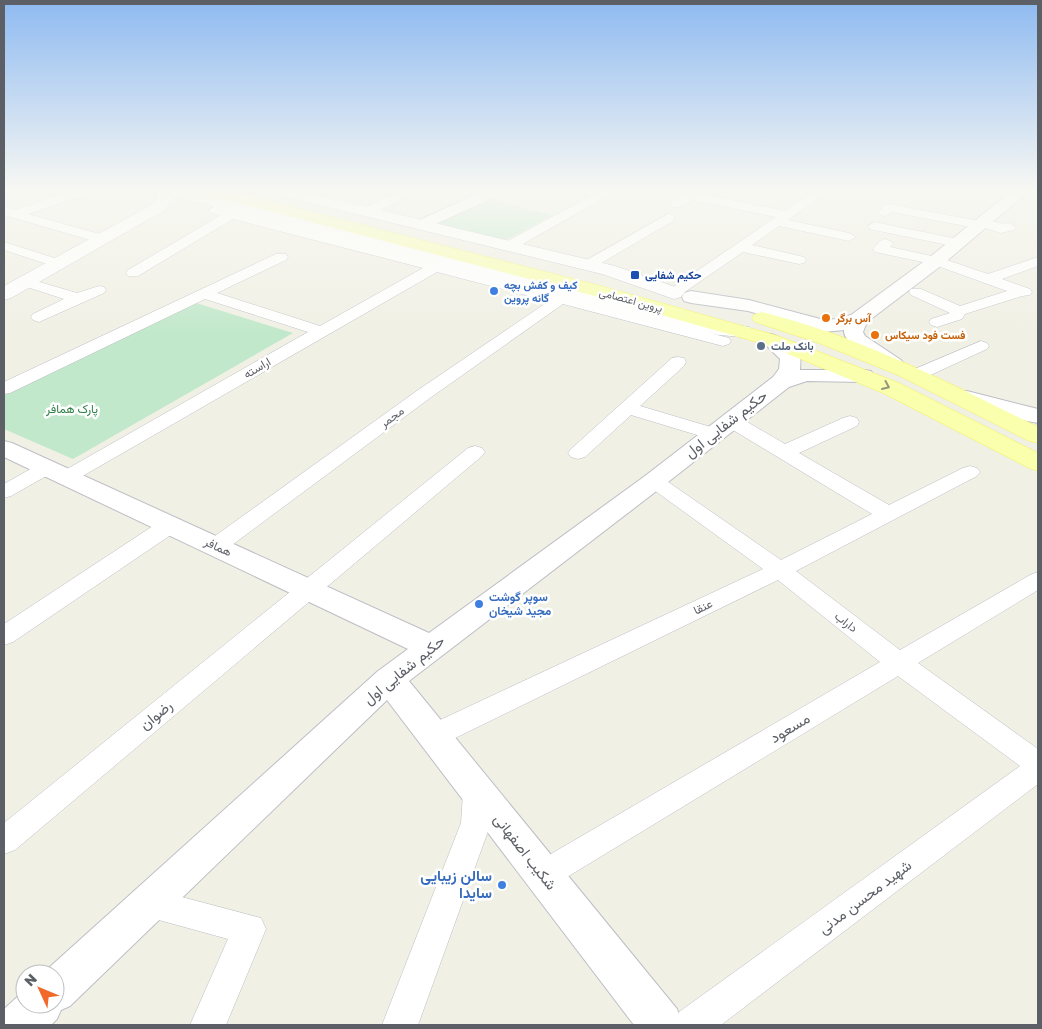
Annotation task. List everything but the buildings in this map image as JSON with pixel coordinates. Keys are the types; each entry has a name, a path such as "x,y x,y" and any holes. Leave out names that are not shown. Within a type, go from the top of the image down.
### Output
{"main road":[{"path":"337,238 733,336"},
{"name":"پروین اعتصامی","path":"392,238 594,290 733,336 772,340 864,376 942,413 1038,463"},
{"name":"پروین اعتصامی","path":"444,238 682,295 826,339 911,373 1038,436"},
{"path":"476,238 608,270 682,295"},
{"path":"4,294 102,239"}],"street":[{"path":"133,273 184,238"},
{"path":"509,246 524,238"},
{"path":"588,266 635,238"},
{"path":"682,295 753,238"},
{"path":"939,238 958,243"},
{"path":"682,295 749,306 824,326 839,325 858,319 966,238"},
{"path":"886,243 880,249 936,261 1030,294"},
{"path":"4,246 59,264"},
{"path":"740,247 799,260"},
{"path":"4,389 282,256"},
{"path":"988,279 1038,261"},
{"name":"اراسته","path":"4,492 58,472 440,264"},
{"path":"26,282 77,298"},
{"path":"39,317 77,298 99,290"},
{"path":"916,292 959,311 1030,294"},
{"path":"202,293 320,331"},
{"name":"مجمر","path":"216,546 424,394 566,296"},
{"path":"937,322 956,316 959,311"},
{"path":"858,319 853,332 856,339 864,346 911,373 981,346"},
{"path":"772,340 790,357 790,369 781,382"},
{"path":"578,453 678,362"},
{"path":"781,382 806,375 864,376"},
{"name":"حکیم شفایی اول","path":"65,982 389,679 654,481 781,382"},
{"path":"953,393 996,407 1038,416"},
{"path":"628,408 722,427 784,452 888,514"},
{"path":"784,452 850,422"},
{"name":"همافر","path":"4,448 432,647"},
{"name":"رضوان","path":"4,841 475,452"},
{"name":"عنقا","path":"433,736 780,570 970,472"},
{"name":"داراب","path":"654,481 780,570 899,663 1038,764"},
{"path":"4,636 170,524"},
{"name":"مسعود","path":"543,875 1038,580"},
{"name":"شکیب اصفهانی","path":"389,679 661,1025"},
{"name":"شهید محسن مدنی","path":"692,1025 1038,768"},
{"path":"400,1025 476,823 478,793"},
{"path":"148,903 249,929 208,1025"},
{"path":"19,1025 31,1014"}],"green space":[{"path":"493,238 510,238 504,241"},
{"name":"پارک همافر","path":"193,302 293,333 73,459 4,429 4,394"}],"place":[{"name":"حکیم شفایی","path":"635,275"},
{"name":"کیف و کفش بچه گانه پروین","path":"494,291"},
{"name":"آس برگر","path":"826,318"},
{"name":"فست فود سیکاس","path":"875,335"},
{"name":"بانک ملت","path":"761,346"},
{"name":"سوپر گوشت مجید شیخان","path":"479,604"},
{"name":"سالن زیبایی سایدا","path":"502,885"}]}
